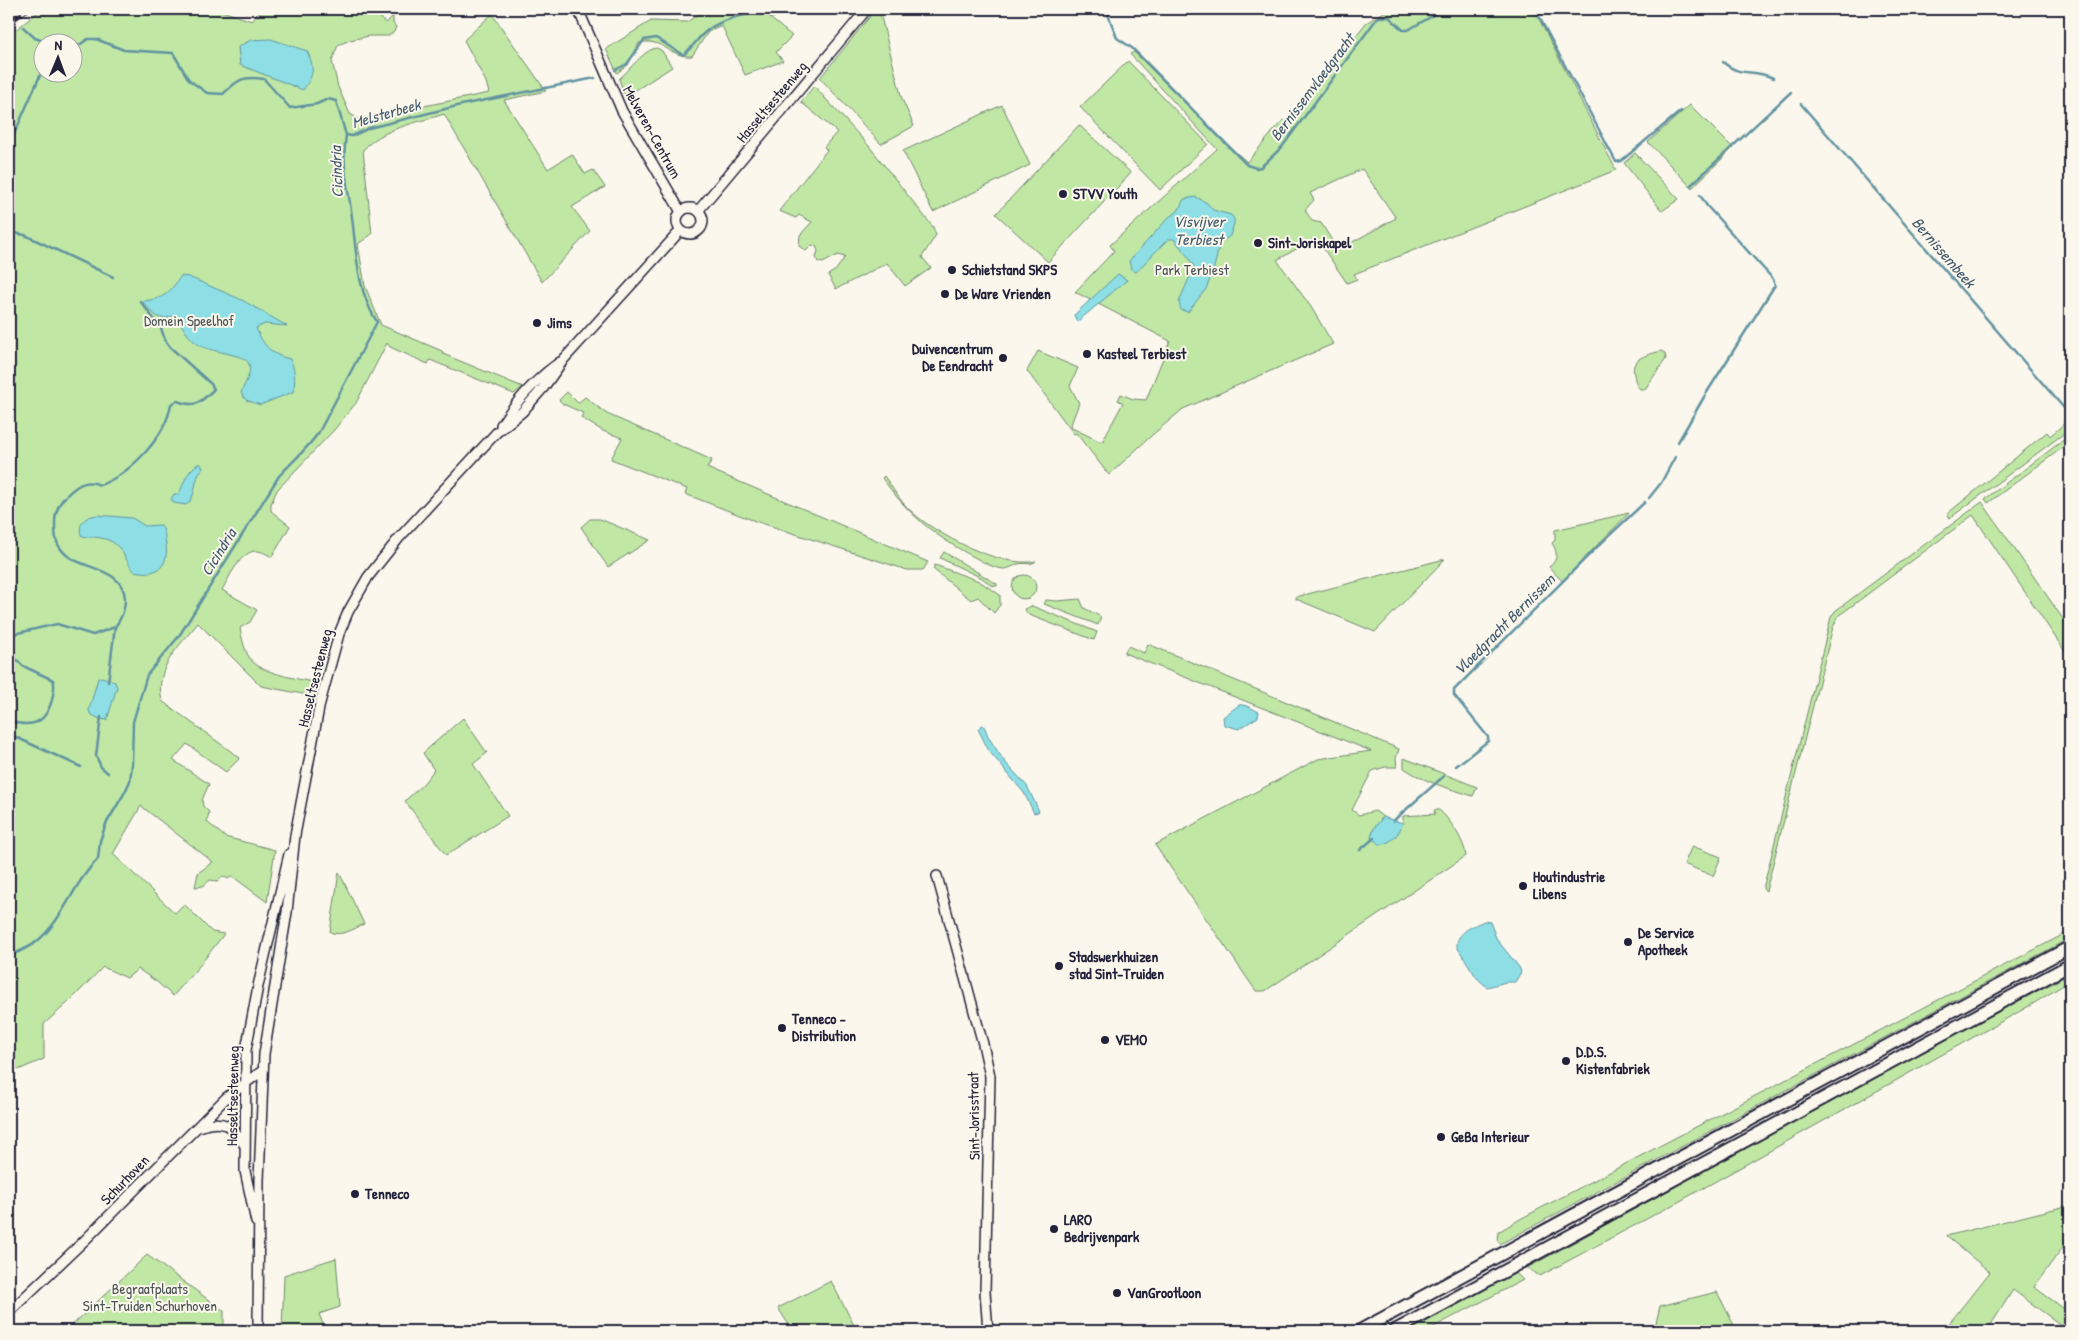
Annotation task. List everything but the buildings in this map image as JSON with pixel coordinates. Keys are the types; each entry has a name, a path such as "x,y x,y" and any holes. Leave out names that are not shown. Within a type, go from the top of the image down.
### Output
{"highway":[{"path":"1359,1331 2070,947"},
{"path":"1394,1331 2070,965"}],"main road":[{"name":"Melveren-Centrum","path":"578,9 622,112 681,212"},
{"name":"Hasseltsesteenweg","path":"698,211 867,9"},
{"path":"691,208 698,211 703,221 700,229 697,232 688,234 681,230 677,219 681,212 691,208"},
{"name":"Hasseltsesteenweg","path":"253,1331 256,1221 245,1172 246,1050 258,986 295,835 330,659 348,612 383,558 497,432 522,412 550,380 564,359 681,230"},
{"name":"Hasseltsesteenweg","path":"258,1331 262,1070 287,912 295,835"},
{"name":"Sint-Jorisstraat","path":"937,876 990,1076 985,1292 988,1331"},
{"name":"Schurhoven","path":"9,1312 85,1240 228,1097 262,1070"},
{"path":"197,1128 215,1122 225,1125 236,1132 246,1148"}],"green space":[{"name":"Domein Speelhof","path":"42,9 216,9 252,21 263,9 369,9 386,23 393,16 393,23 396,27 394,32 388,36 369,36 338,45 332,61 338,87 350,114 359,119 489,93 486,82 464,40 492,14 546,91 504,100 548,169 572,154 585,174 593,170 605,187 572,207 590,231 542,282 444,114 390,131 380,136 363,150 372,234 358,244 365,286 381,325 442,351 443,354 523,387 514,394 430,360 428,364 390,347 387,343 356,403 334,430 277,490 271,504 271,511 290,526 272,557 257,551 246,555 236,566 222,590 257,610 250,622 240,628 250,659 258,666 274,673 317,683 313,696 261,686 198,623 170,658 162,678 160,689 162,701 240,758 226,772 187,744 173,760 209,784 202,800 203,806 209,812 207,822 225,837 275,850 267,902 232,876 228,879 223,876 217,881 210,880 203,886 195,887 198,873 213,862 141,806 113,854 175,913 184,904 212,932 224,934 173,996 138,969 127,978 103,967 44,1024 44,1059 18,1070 9,1061 9,35"},
{"path":"716,9 805,9 770,18 792,36 776,52 783,61 745,75 722,26 708,32 692,56 678,54 654,43 639,43 628,65 617,73 606,49 651,21 687,22 697,15"},
{"path":"876,9 879,9 902,99 914,126 881,144 820,78"},
{"name":"Park Terbiest","path":"1389,9 1414,9 1418,13 1429,9 1534,9 1616,170 1354,274 1357,279 1347,283 1316,238 1277,260 1311,307 1333,344 1183,409 1109,475 1076,433 1074,434 1027,371 1038,351 1078,368 1070,386 1079,403 1070,427 1099,441 1104,441 1123,403 1118,400 1121,394 1133,399 1146,400 1170,341 1075,292 1114,251 1110,245 1217,149 1130,54 1134,52 1222,140 1247,162 1283,120 1287,122 1366,23","holes":["1362,169 1396,218 1338,250 1321,223 1312,221 1305,210 1314,200 1310,193"]},
{"path":"657,48 662,51 672,67 625,97 619,79 642,56"},
{"path":"1128,61 1208,144 1160,190 1080,107"},
{"path":"814,86 869,146 933,227 936,235 922,257 931,268 905,286 887,263 836,289 828,275 836,270 845,257 838,255 823,263 818,262 816,246 812,245 806,251 799,246 800,235 812,222 799,215 796,218 779,211 827,150 824,147 837,132 801,102"},
{"path":"1002,105 1030,165 933,212 903,151"},
{"path":"1690,105 1733,148 1692,188 1648,142"},
{"name":"STVV Youth","path":"1079,125 1131,173 1048,262 996,214"},
{"path":"1635,153 1679,199 1662,211 1624,163"},
{"path":"1661,351 1665,353 1666,359 1645,389 1640,389 1633,368 1637,360"},
{"path":"567,392 578,403 585,397 607,414 712,460 707,468 928,562 923,570 907,570 755,521 685,494 687,489 611,459 622,438 603,431 581,418 583,413 563,404 559,400"},
{"path":"2064,419 2070,425 2070,429 1950,518 1947,514 2047,432 2050,436 2064,424"},
{"path":"2070,435 2070,442 1988,503 1985,499"},
{"path":"884,476 910,510 951,539 969,548 1005,560 1036,561 1004,569 991,566 972,556 945,540 922,523 892,491 882,478"},
{"path":"1982,502 2070,629 2070,659 1973,515 1839,615 1833,627 1766,891 1763,889 1831,617 1835,611"},
{"path":"1629,513 1562,581 1549,567 1554,562 1556,556 1552,543 1555,540 1555,530"},
{"path":"590,519 600,519 650,540 608,567 581,527"},
{"path":"944,552 997,584 997,586 991,585 982,578 940,558"},
{"path":"1445,559 1375,632 1296,599 1296,597"},
{"path":"935,565 979,581 1000,595 1000,605 994,613 978,597 971,600 933,569"},
{"path":"1024,575 1032,579 1036,587 1032,595 1024,599 1016,595 1012,587 1016,579"},
{"path":"1080,599 1084,608 1101,617 1098,625 1044,604 1046,600"},
{"path":"1032,606 1097,632 1094,640 1029,615 1024,609"},
{"path":"1148,644 1399,749 1396,758 1397,767 1385,767 1372,771 1352,810 1359,815 1375,811 1383,817 1374,828 1371,838 1403,823 1403,816 1435,814 1434,810 1439,810 1456,831 1463,844 1466,856 1265,991 1256,991 1155,845 1318,759 1371,751 1124,653 1128,646 1144,653"},
{"path":"463,718 487,753 473,764 508,816 446,855 405,801 423,784 434,770 423,753"},
{"path":"1404,758 1477,787 1473,796 1421,778 1404,768"},
{"path":"1692,846 1721,857 1713,876 1684,864"},
{"path":"339,872 364,924 339,934 330,932"},
{"path":"2070,931 2070,938 1500,1244 1497,1240 1498,1232 1522,1218"},
{"path":"2070,974 2070,981 2031,1005 1682,1200 1540,1276 1527,1268 1882,1073"},
{"path":"2070,1205 2070,1237 2034,1287 2070,1313 2070,1321 2065,1328 2013,1290 1987,1331 1943,1331 1990,1272 1946,1236"},
{"name":"Begraafplaats Sint-Truiden Schurhoven","path":"147,1255 224,1311 224,1331 66,1331"},
{"path":"336,1258 340,1307 319,1314 325,1329 320,1331 282,1331 284,1275"},
{"path":"1516,1273 1523,1280 1426,1331 1409,1331"},
{"path":"831,1281 857,1331 793,1331 778,1308"},
{"path":"1717,1292 1737,1331 1654,1331 1660,1306"}],"water":[{"path":"271,39 307,51 312,71 303,90 240,65 238,47 251,40"},
{"name":"Visvijver Terbiest","path":"1196,197 1207,203 1213,210 1231,215 1234,219 1234,224 1230,236 1220,243 1213,272 1206,289 1188,312 1181,310 1179,303 1194,267 1174,239 1168,239 1136,272 1131,269 1129,261 1169,217 1178,211 1184,199"},
{"path":"1118,274 1127,280 1077,322 1074,315"},
{"path":"181,276 189,277 242,300 287,326 265,324 256,328 268,348 278,355 290,359 294,375 293,392 260,405 246,400 241,393 250,368 246,361 235,355 211,350 199,345 188,335 176,315 160,318 153,314 142,301 161,297 173,287"},
{"path":"200,463 203,468 197,478 190,502 186,505 174,503 171,499 174,494 179,494 189,473"},
{"path":"97,515 132,518 145,526 161,525 166,545 163,565 155,571 134,571 118,546 108,540 81,535 80,530 83,521"},
{"path":"102,677 115,682 117,687 107,720 90,714 89,710 98,678"},
{"path":"1239,705 1259,712 1258,717 1239,729 1224,725 1223,717"},
{"path":"982,725 1004,761 1027,786 1038,812 1034,813 1024,793 989,751 978,729"},
{"path":"1383,817 1403,823 1395,837 1381,845 1371,838 1374,828"},
{"path":"1484,921 1490,922 1497,940 1519,967 1521,972 1515,982 1506,982 1487,987 1477,978 1457,947 1457,942 1462,934 1470,927"}],"waterway":[{"name":"Melsterbeek","path":"615,70 627,64 644,40 656,38 683,55 702,35 717,24 736,17 775,9"},
{"name":"Bernissemvloedgracht","path":"1106,9 1117,38 1132,48 1247,165 1256,168 1261,167 1282,147 1378,17 1389,17 1403,30 1408,30 1444,9"},
{"path":"1535,9 1616,162 1621,161 1681,111"},
{"name":"Melsterbeek","path":"23,27 32,35"},
{"name":"Melsterbeek","path":"82,43 88,39 96,39 124,50 173,53 189,80 207,93 223,94 241,80 257,78 264,79 290,108 317,104 328,99 336,101 346,135 352,136 369,128 461,105 595,78"},
{"name":"Bernissemvloedgracht","path":"1723,62 1735,70 1773,78"},
{"path":"9,146 37,82"},
{"name":"Vloedgracht Bernissem","path":"1690,186 1791,92"},
{"name":"Bernissembeek","path":"1801,104 2070,415"},
{"name":"Cicindria","path":"9,956 30,946 46,933 89,869 98,859 100,841 106,824 130,781 133,722 147,675 179,636 279,476 319,432 377,322 366,299 357,263 345,170 346,135"},
{"name":"Vloedgracht Bernissem","path":"1678,442 1704,397 1775,285 1773,279 1707,206 1700,195"},
{"path":"9,232 25,235 113,277"},
{"path":"9,635 57,624 93,635 115,627 124,607 123,588 117,580 108,574 77,561 61,549 55,534 55,517 60,503 66,495 78,486 84,483 100,485 111,480 134,463 145,453 162,429 168,417 171,404 177,401 189,404 197,403 214,389 211,384 170,347 165,340 161,328 140,301"},
{"name":"Vloedgracht Bernissem","path":"1649,498 1661,483 1675,457"},
{"name":"Vloedgracht Bernissem","path":"1456,766 1488,741 1488,737 1454,695 1454,690 1598,546 1645,502"},
{"path":"108,682 115,627"},
{"path":"9,652 23,666 53,680 54,683 52,700 46,714 41,719 31,724 9,721"},
{"path":"101,717 96,756 101,767 108,773"},
{"path":"9,734 81,767"},
{"name":"Vloedgracht Bernissem","path":"1393,821 1444,776"},
{"name":"Vloedgracht Bernissem","path":"1360,850 1374,838"}],"railway":[{"path":"9,23 28,9"}],"place":[{"name":"STVV Youth","path":"1063,194"},
{"name":"Sint-Joriskapel","path":"1258,243"},
{"name":"Schietstand SKPS","path":"952,270"},
{"name":"De Ware Vrienden","path":"945,294"},
{"name":"Jims","path":"537,323"},
{"name":"Kasteel Terbiest","path":"1087,354"},
{"name":"Duivencentrum De Eendracht","path":"1003,358"},
{"name":"Houtindustrie Libens","path":"1523,886"},
{"name":"De Service Apotheek","path":"1628,942"},
{"name":"Stadswerkhuizen stad Sint-Truiden","path":"1059,966"},
{"name":"Tenneco - Distribution","path":"782,1028"},
{"name":"VEMO","path":"1105,1040"},
{"name":"D.D.S. Kistenfabriek","path":"1566,1061"},
{"name":"GeBa Interieur","path":"1441,1137"},
{"name":"Tenneco","path":"355,1194"},
{"name":"LARO Bedrijvenpark","path":"1054,1229"},
{"name":"VanGrootloon","path":"1117,1293"}]}
